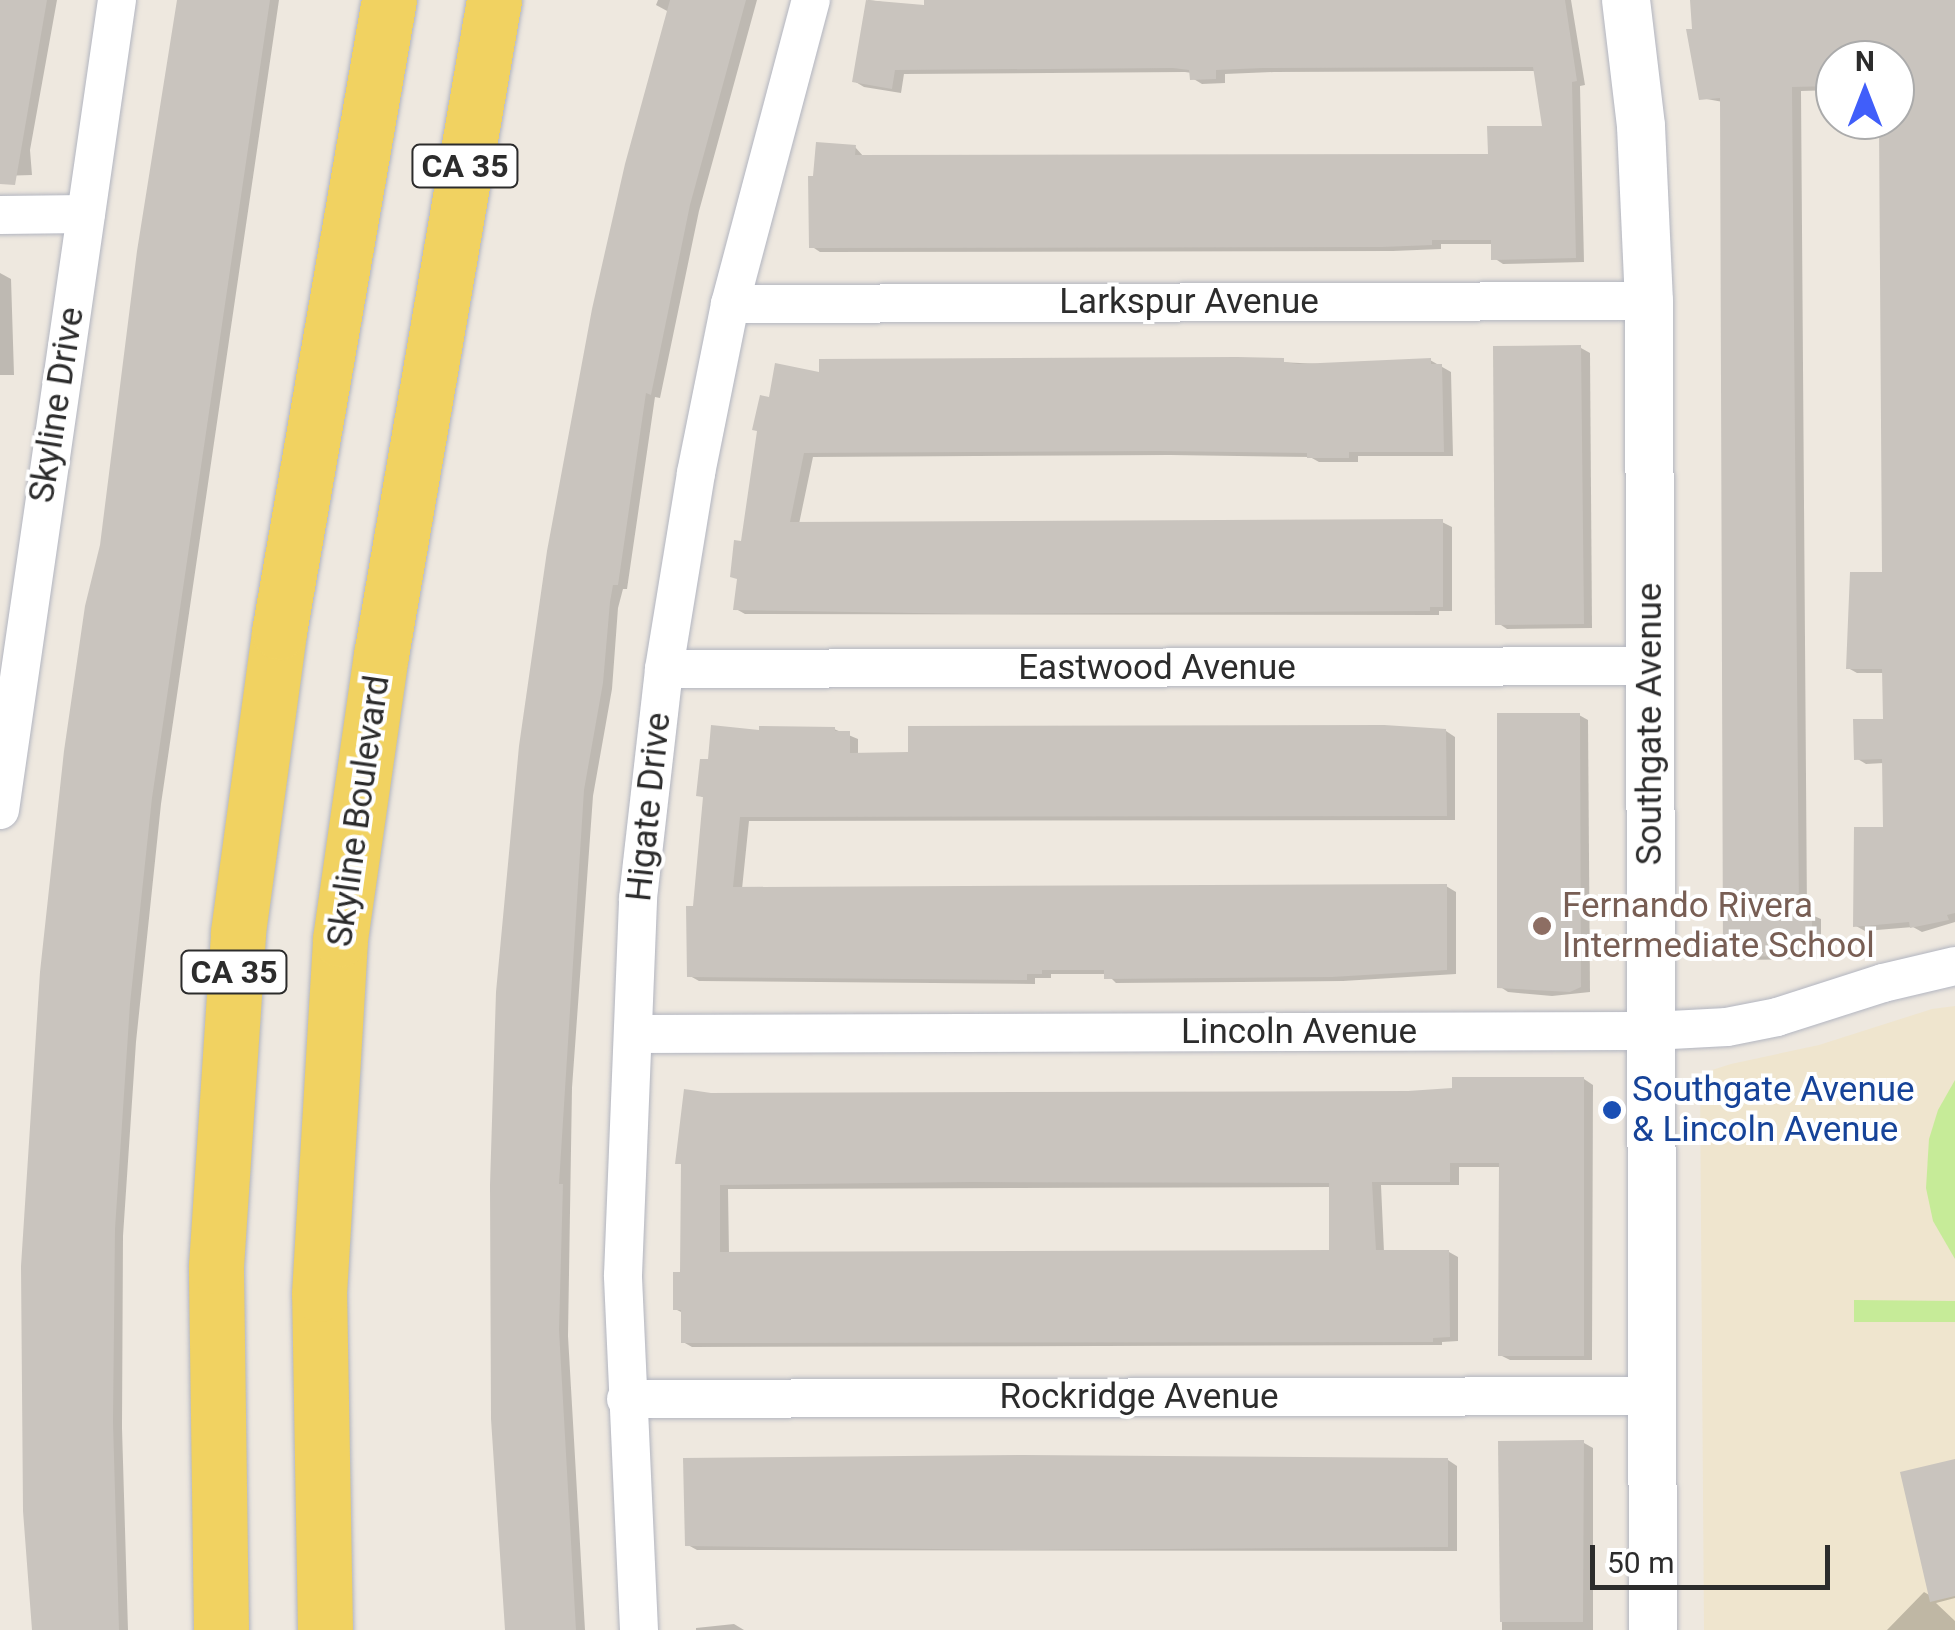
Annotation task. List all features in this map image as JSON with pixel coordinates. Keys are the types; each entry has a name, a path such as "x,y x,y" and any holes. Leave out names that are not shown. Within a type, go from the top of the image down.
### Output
{"main road":[{"name":"CA 35","path":"221,1630 216,1266 238,932 274,667 389,0"},
{"name":"Skyline Boulevard","path":"325,1630 319,1294 340,939 386,621 494,0"}],"street":[{"name":"Skyline Drive","path":"0,810 15,582 86,214 117,0"},
{"name":"Higate Drive","path":"638,1630 626,1399 625,1166 638,898 664,669 730,304 811,0"},
{"name":"Southgate Avenue","path":"1626,0 1641,126 1649,301 1653,1630"},
{"path":"0,215 86,214"},
{"name":"Larkspur Avenue","path":"730,304 1649,301"},
{"name":"Eastwood Avenue","path":"664,669 1650,666"},
{"name":"Lincoln Avenue","path":"634,1034 1652,1031 1727,1027 1777,1017 1883,983 1955,966"},
{"name":"Rockridge Avenue","path":"626,1399 1652,1396"}],"shaded area":[{"path":"1955,1006 1955,1630 1704,1630 1700,1082 1712,1070 1731,1064 1819,1045 1932,1009"}],"green space":[{"path":"1955,1080 1955,1259 1933,1221 1926,1188 1929,1139 1938,1110"},
{"path":"1854,1300 1955,1301 1955,1322 1854,1322"}],"building":[{"path":"0,0 47,0 15,185 0,184"},
{"path":"177,0 270,0 152,798 130,1004 115,1229 113,1422 119,1630 32,1630 23,1511 21,1266 40,972 64,751 85,606 100,545 137,251"},
{"path":"670,0 746,0 690,205 651,395 646,393 618,585 613,585 610,602 603,683 584,790 559,1184 563,1184 559,1330 576,1630 505,1630 491,1419 490,1185 496,992 519,746 547,551 592,309 625,164"},
{"path":"866,0 924,5 924,0 1565,0 1577,81 1572,82 1576,258 1491,260 1491,240 1432,240 1432,245 1382,247 809,248 808,176 813,176 816,142 856,145 855,155 1488,154 1487,126 1542,126 1533,67 1263,68 1216,70 1216,79 1190,80 1189,70 1173,68 895,70 892,89 852,82"},
{"path":"1690,0 1955,0 1955,913 1947,915 1949,920 1910,928 1909,922 1853,927 1854,827 1883,827 1882,759 1854,760 1853,719 1883,719 1882,669 1846,669 1850,572 1882,572 1879,140 1915,140 1915,40 1815,40 1815,86 1792,87 1799,911 1812,911 1812,956 1723,957 1720,98 1699,100 1686,29 1692,29"},
{"path":"1581,345 1584,624 1495,625 1493,346"},
{"path":"1284,358 1284,362 1298,364 1431,358 1431,364 1442,364 1444,452 1349,452 1349,458 1307,458 1307,453 1158,451 804,453 790,522 1443,519 1443,607 1430,607 1430,611 974,614 733,610 737,579 730,577 734,540 741,541 757,431 752,430 760,395 769,397 775,363 819,372 819,359"},
{"path":"1497,713 1580,713 1581,987 1570,992 1497,988"},
{"path":"711,725 759,730 759,726 835,727 835,731 850,731 850,753 908,752 908,726 1384,725 1446,729 1447,816 740,817 733,887 1447,884 1447,970 1332,977 1104,979 1104,970 1042,970 1042,974 1027,974 1027,980 687,977 686,906 693,906 703,797 696,796 700,759 708,759"},
{"path":"1452,1077 1584,1077 1584,1356 1498,1356 1499,1163 1450,1163 1450,1182 1372,1182 1376,1250 1449,1250 1450,1337 1433,1338 1433,1342 681,1343 681,1310 673,1310 673,1272 680,1272 681,1164 675,1164 684,1089 711,1093 1452,1088","holes":["1329,1183 1329,1250 720,1252 720,1185"]},
{"path":"1584,1440 1583,1622 1500,1622 1498,1441"},
{"path":"683,1458 1448,1458 1448,1547 1024,1550 685,1546"},
{"path":"1955,1459 1955,1596 1930,1602 1900,1472"}],"place":[{"name":"Fernando Rivera Intermediate School","path":"1542,926"},
{"name":"Southgate Avenue & Lincoln Avenue","path":"1612,1110"}]}
